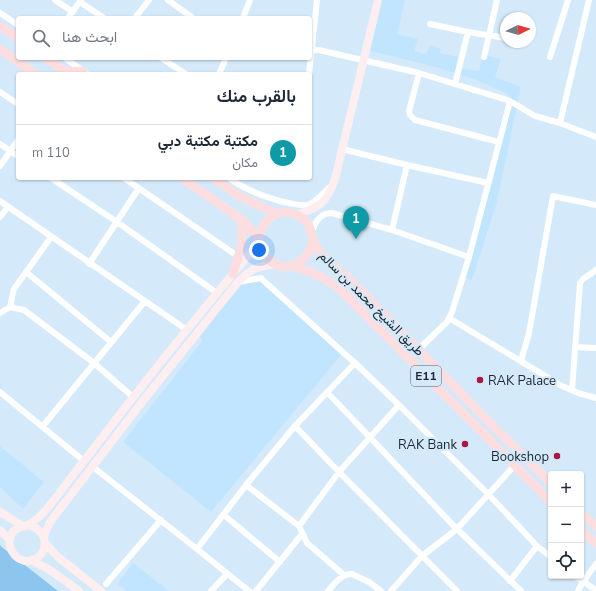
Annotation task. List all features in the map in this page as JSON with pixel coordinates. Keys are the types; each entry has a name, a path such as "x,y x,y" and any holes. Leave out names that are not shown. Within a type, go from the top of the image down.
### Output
{"main road":[{"path":"0,26 16,37"},
{"path":"0,49 32,72"},
{"path":"49,60 66,72"},
{"path":"185,180 242,220 259,240"},
{"path":"217,180 239,196 277,214"},
{"path":"284,212 297,215 304,219 312,231 313,241 311,249 306,257 292,266 276,264 263,254 259,240 260,230 270,217 277,214 284,212"},
{"path":"233,274 242,244 242,220"},
{"name":"طريق الشيخ محمد بن سالم","path":"313,241 318,250 419,349 464,397 548,480"},
{"name":"طريق الشيخ محمد بن سالم","path":"292,266 309,270 325,277 340,289 548,499"},
{"path":"584,516 596,526"},
{"path":"584,533 596,543"}],"street":[{"path":"55,0 73,12"},
{"path":"137,16 149,0"},
{"path":"168,0 190,16"},
{"path":"244,16 250,0"},
{"path":"312,40 317,0"},
{"path":"297,215 316,208 326,200 334,183 378,0"},
{"path":"484,57 497,0"},
{"path":"550,57 568,0"},
{"path":"560,123 589,0"},
{"path":"70,16 81,1 101,16"},
{"path":"0,13 16,24"},
{"path":"430,24 500,37"},
{"path":"455,84 468,32"},
{"path":"312,48 419,73 510,101 535,116 560,123 596,137"},
{"path":"67,60 85,72"},
{"path":"165,60 183,72"},
{"path":"220,72 225,60"},
{"path":"309,72 310,60"},
{"path":"419,73 409,111 412,118 499,142"},
{"path":"0,92 16,103"},
{"path":"419,349 450,318 510,101"},
{"path":"0,166 16,143"},
{"path":"0,144 16,155"},
{"path":"342,149 488,183"},
{"path":"392,230 407,165"},
{"path":"54,180 117,222 217,293"},
{"path":"127,180 239,257"},
{"path":"232,180 239,185 271,199 303,206 319,198 334,183"},
{"path":"239,180 239,185"},
{"path":"89,264 139,188"},
{"path":"521,361 529,333 553,196 596,205"},
{"path":"0,201 89,264 187,330"},
{"path":"0,217 8,207"},
{"path":"312,231 320,216 329,213 335,214 392,230 468,257"},
{"path":"10,307 13,292 51,237"},
{"path":"259,240 133,397 41,516 14,531 10,540 10,546 15,556 25,561 36,558 41,554 44,549 50,522 142,402 238,282 250,270 261,266 276,264"},
{"path":"572,390 580,283 583,279 596,270"},
{"path":"26,272 111,342"},
{"path":"238,282 261,278 400,405 537,546 548,555"},
{"path":"43,426 145,301"},
{"path":"0,313 10,307 24,310 94,363 133,397"},
{"path":"450,318 540,374 572,390 596,398"},
{"path":"575,347 596,348"},
{"path":"197,549 246,485 295,426 355,363"},
{"path":"0,392 84,461"},
{"path":"327,392 517,590"},
{"path":"299,526 339,472 400,405"},
{"path":"295,426 457,591"},
{"path":"391,591 422,556 457,529 514,466"},
{"path":"93,467 249,591"},
{"path":"246,485 299,526 307,543 344,575"},
{"path":"0,512 25,525 35,526 40,530 45,540 58,557 101,591"},
{"path":"224,515 280,562"},
{"path":"106,584 161,520"},
{"path":"0,530 10,540"},
{"path":"256,591 302,534"},
{"path":"510,581 537,546"},
{"path":"31,560 50,570 79,591"},
{"path":"578,591 596,564"},
{"path":"211,591 227,574"},
{"path":"328,591 344,575 352,574 369,582 381,591"},
{"path":"579,579 596,590"}],"shaded area":[{"path":"381,0 405,0 397,34 418,39 414,51 426,54 430,45 441,49 440,53 458,57 456,68 479,71 483,54 501,59 495,77 521,87 497,202 472,280 463,277 508,94 476,80 439,68 367,50"},
{"path":"258,281 268,286 341,355 211,512 123,442 203,340 198,336 241,284"},
{"path":"0,446 44,482 23,509 0,487"},
{"path":"0,545 3,548 58,591 0,591"},
{"path":"133,563 169,591 127,591 117,584"}],"place":[{"name":"مكتبة مكتبة دبي","path":"356,239"},
{"name":"RAK Palace","path":"480,380"},
{"name":"RAK Bank","path":"465,444"},
{"name":"Bookshop","path":"557,456"}]}
